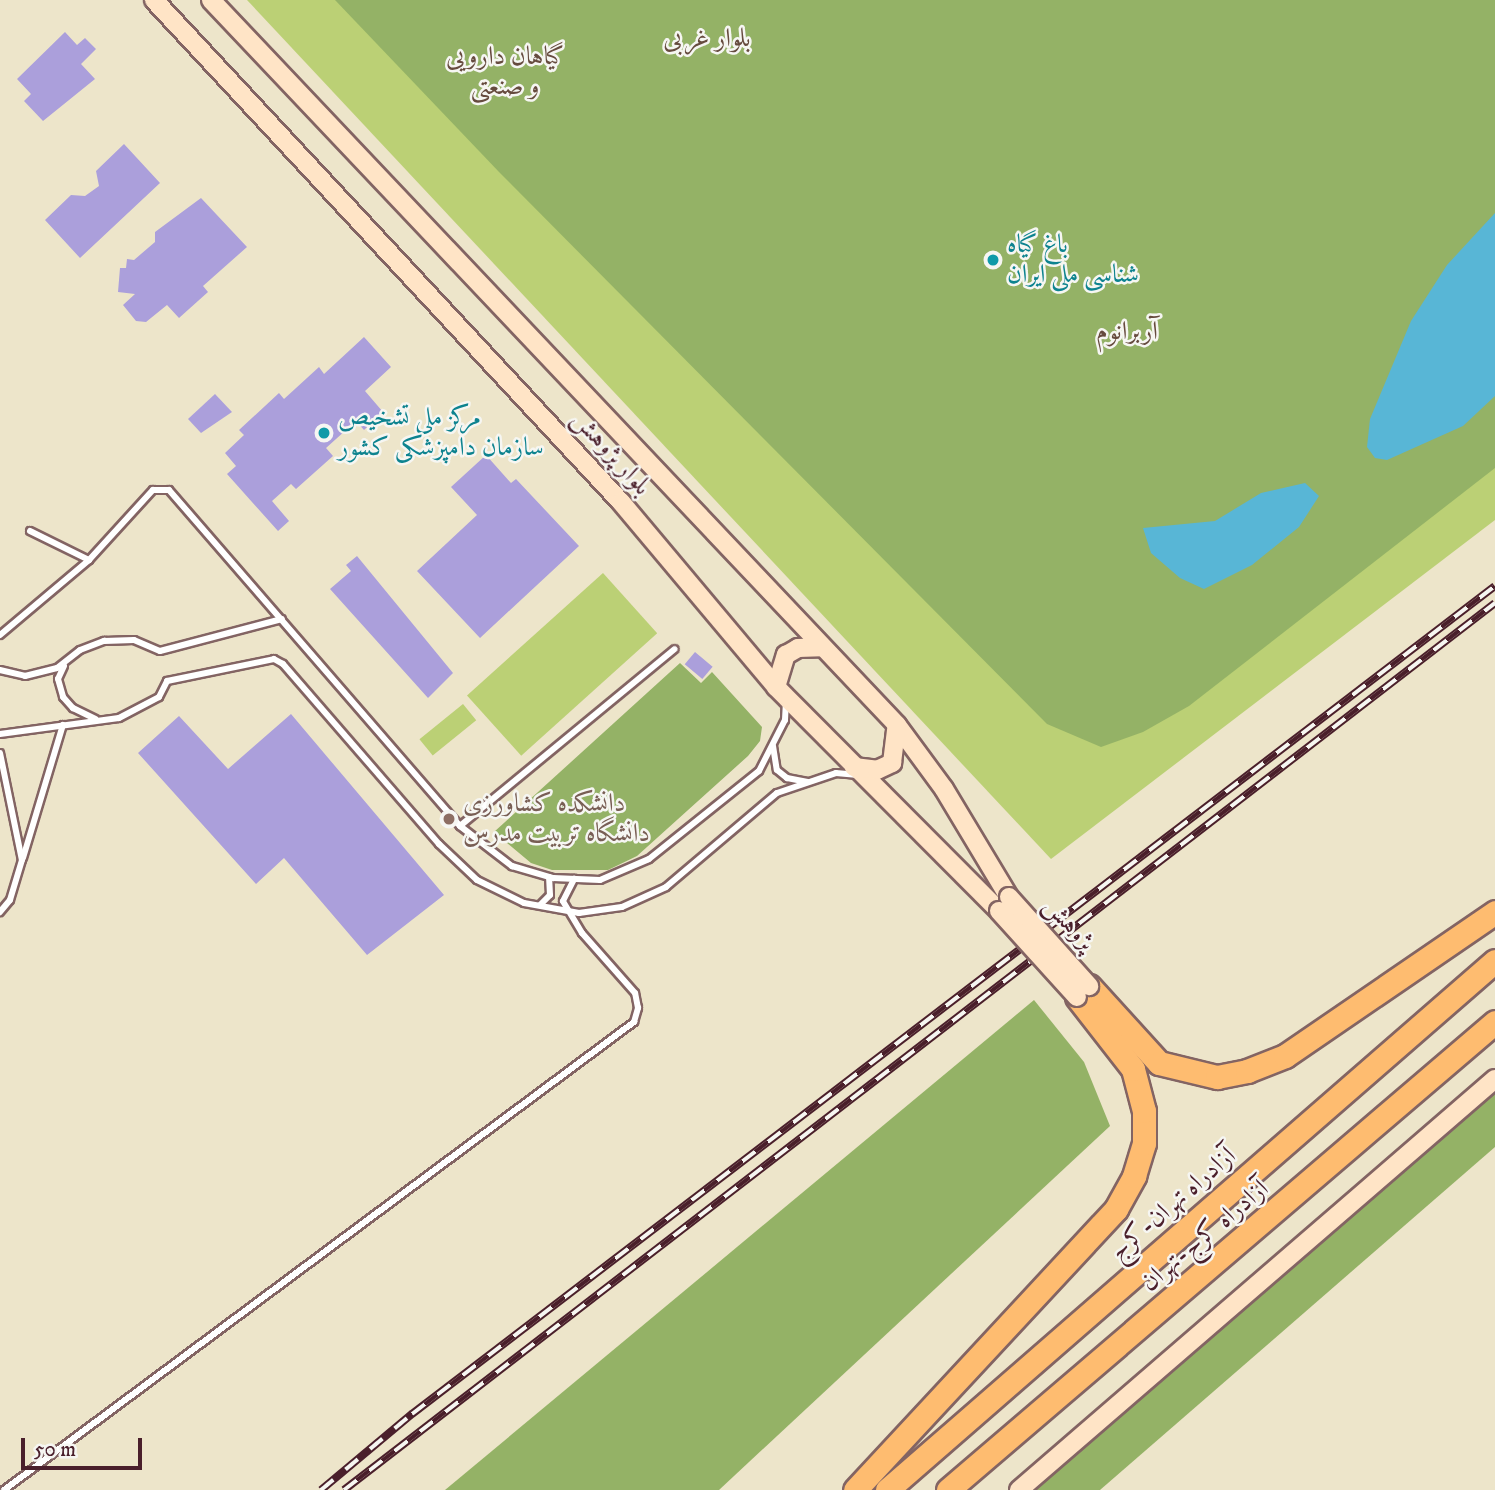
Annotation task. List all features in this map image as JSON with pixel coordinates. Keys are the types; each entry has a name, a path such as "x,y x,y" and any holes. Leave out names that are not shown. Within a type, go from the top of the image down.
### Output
{"highway":[{"path":"1083,992 1160,1063 1217,1077 1247,1071 1284,1056 1495,912"},
{"name":"آزادراه تهران-کرج","path":"887,1490 1495,961"},
{"path":"855,1490 1116,1209 1134,1176 1144,1143 1144,1111 1133,1069 1083,992"},
{"name":"آزادراه کرج-تهران","path":"948,1490 1495,1022"}],"street":[{"name":"بلوار پژوهش","path":"154,0 621,502 781,691 858,771 1004,904"},
{"name":"بلوار پژوهش","path":"211,0 897,725 944,789 1004,904"},
{"path":"781,691 786,654 798,648 821,647"},
{"path":"858,771 877,770 892,763 897,725"},
{"name":"پژوهش","path":"1004,904 1083,992"},
{"path":"1019,1490 1495,1079"}],"lane":[{"path":"0,635 89,560 159,486 169,490 460,825 512,866 549,877 574,879 600,880 649,859 759,771 785,720 781,691"},
{"path":"30,531 89,560"},
{"path":"96,719 73,708 63,697 58,679 65,664 80,650 103,640 134,640 160,650 282,619"},
{"path":"460,825 675,649"},
{"path":"0,734 119,718 159,697 167,681 274,659 283,664 439,844 477,880 540,905 568,911 622,907 666,887 777,793 836,773 858,771"},
{"path":"0,670 25,676 65,664"},
{"path":"0,912 9,900 63,725"},
{"path":"773,744 778,770 787,778 810,782"},
{"path":"0,753 22,860"},
{"path":"540,905 550,895 549,877"},
{"path":"4,1490 634,1022 639,1008 635,993 568,911 564,894 574,879"}],"green space":[{"name":"آربرانوم","path":"247,0 1495,0 1495,520 1051,859"},
{"name":"آربرانوم","path":"335,0 1495,0 1495,468 1189,706 1143,732 1101,747 1047,724 500,173"},
{"path":"603,573 657,633 521,756 467,695"},
{"path":"680,663 701,683 712,672 762,727 760,741 748,756 637,856 608,870 552,870 531,863 494,832"},
{"path":"463,704 476,720 433,756 419,739"},
{"path":"1034,1000 1084,1062 1110,1126 719,1490 445,1490"},
{"path":"1495,1092 1495,1147 1100,1490 1033,1490"}],"water":[{"path":"1495,213 1495,396 1463,426 1387,460 1375,458 1367,447 1370,419 1411,321 1447,265"},
{"path":"1305,483 1319,496 1299,527 1252,565 1204,589 1180,578 1151,553 1143,528 1215,521 1261,493"}],"building":[{"path":"65,32 77,45 85,38 96,49 81,64 95,79 43,121 24,101 31,94 17,79"},
{"path":"124,144 160,183 80,258 45,220 71,195 85,196 99,186 96,171"},
{"path":"201,198 247,247 203,286 208,292 179,318 167,305 146,322 136,321 123,305 135,294 118,292 120,268 126,268 127,259 134,260 155,242 155,232"},
{"name":"مرکز ملی تشخیص سازمان دامپزشکی کشور","path":"364,337 391,367 365,391 383,412 364,430 356,421 326,448 333,456 296,489 291,484 272,501 289,521 278,531 227,474 236,466 225,453 244,435 239,430 279,393 284,399 319,367 324,374"},
{"path":"215,394 232,412 201,433 188,419"},
{"path":"486,455 511,483 516,479 579,546 480,638 417,571 477,515 451,487"},
{"path":"357,556 453,673 428,698 330,589 351,571 346,565"},
{"path":"695,652 713,667 702,679 685,664"},
{"path":"291,714 444,895 367,955 284,858 256,884 138,753 179,716 228,769"}],"railway":[{"path":"321,1490 412,1414 1495,586"},
{"path":"344,1490 1495,603"}],"place":[{"name":"باغ گیاه‌ شناسی ملی ایران","path":"993,260"},
{"name":"مرکز ملی تشخیص سازمان دامپزشکی کشور","path":"324,433"},
{"name":"دانشکده کشاورزی دانشگاه تربیت مدرس","path":"449,819"}],"park label":[{"name":"بلوار غربی","path":"707,39"},
{"name":"گیاهان دارویی و صنعتی","path":"505,72"}]}
